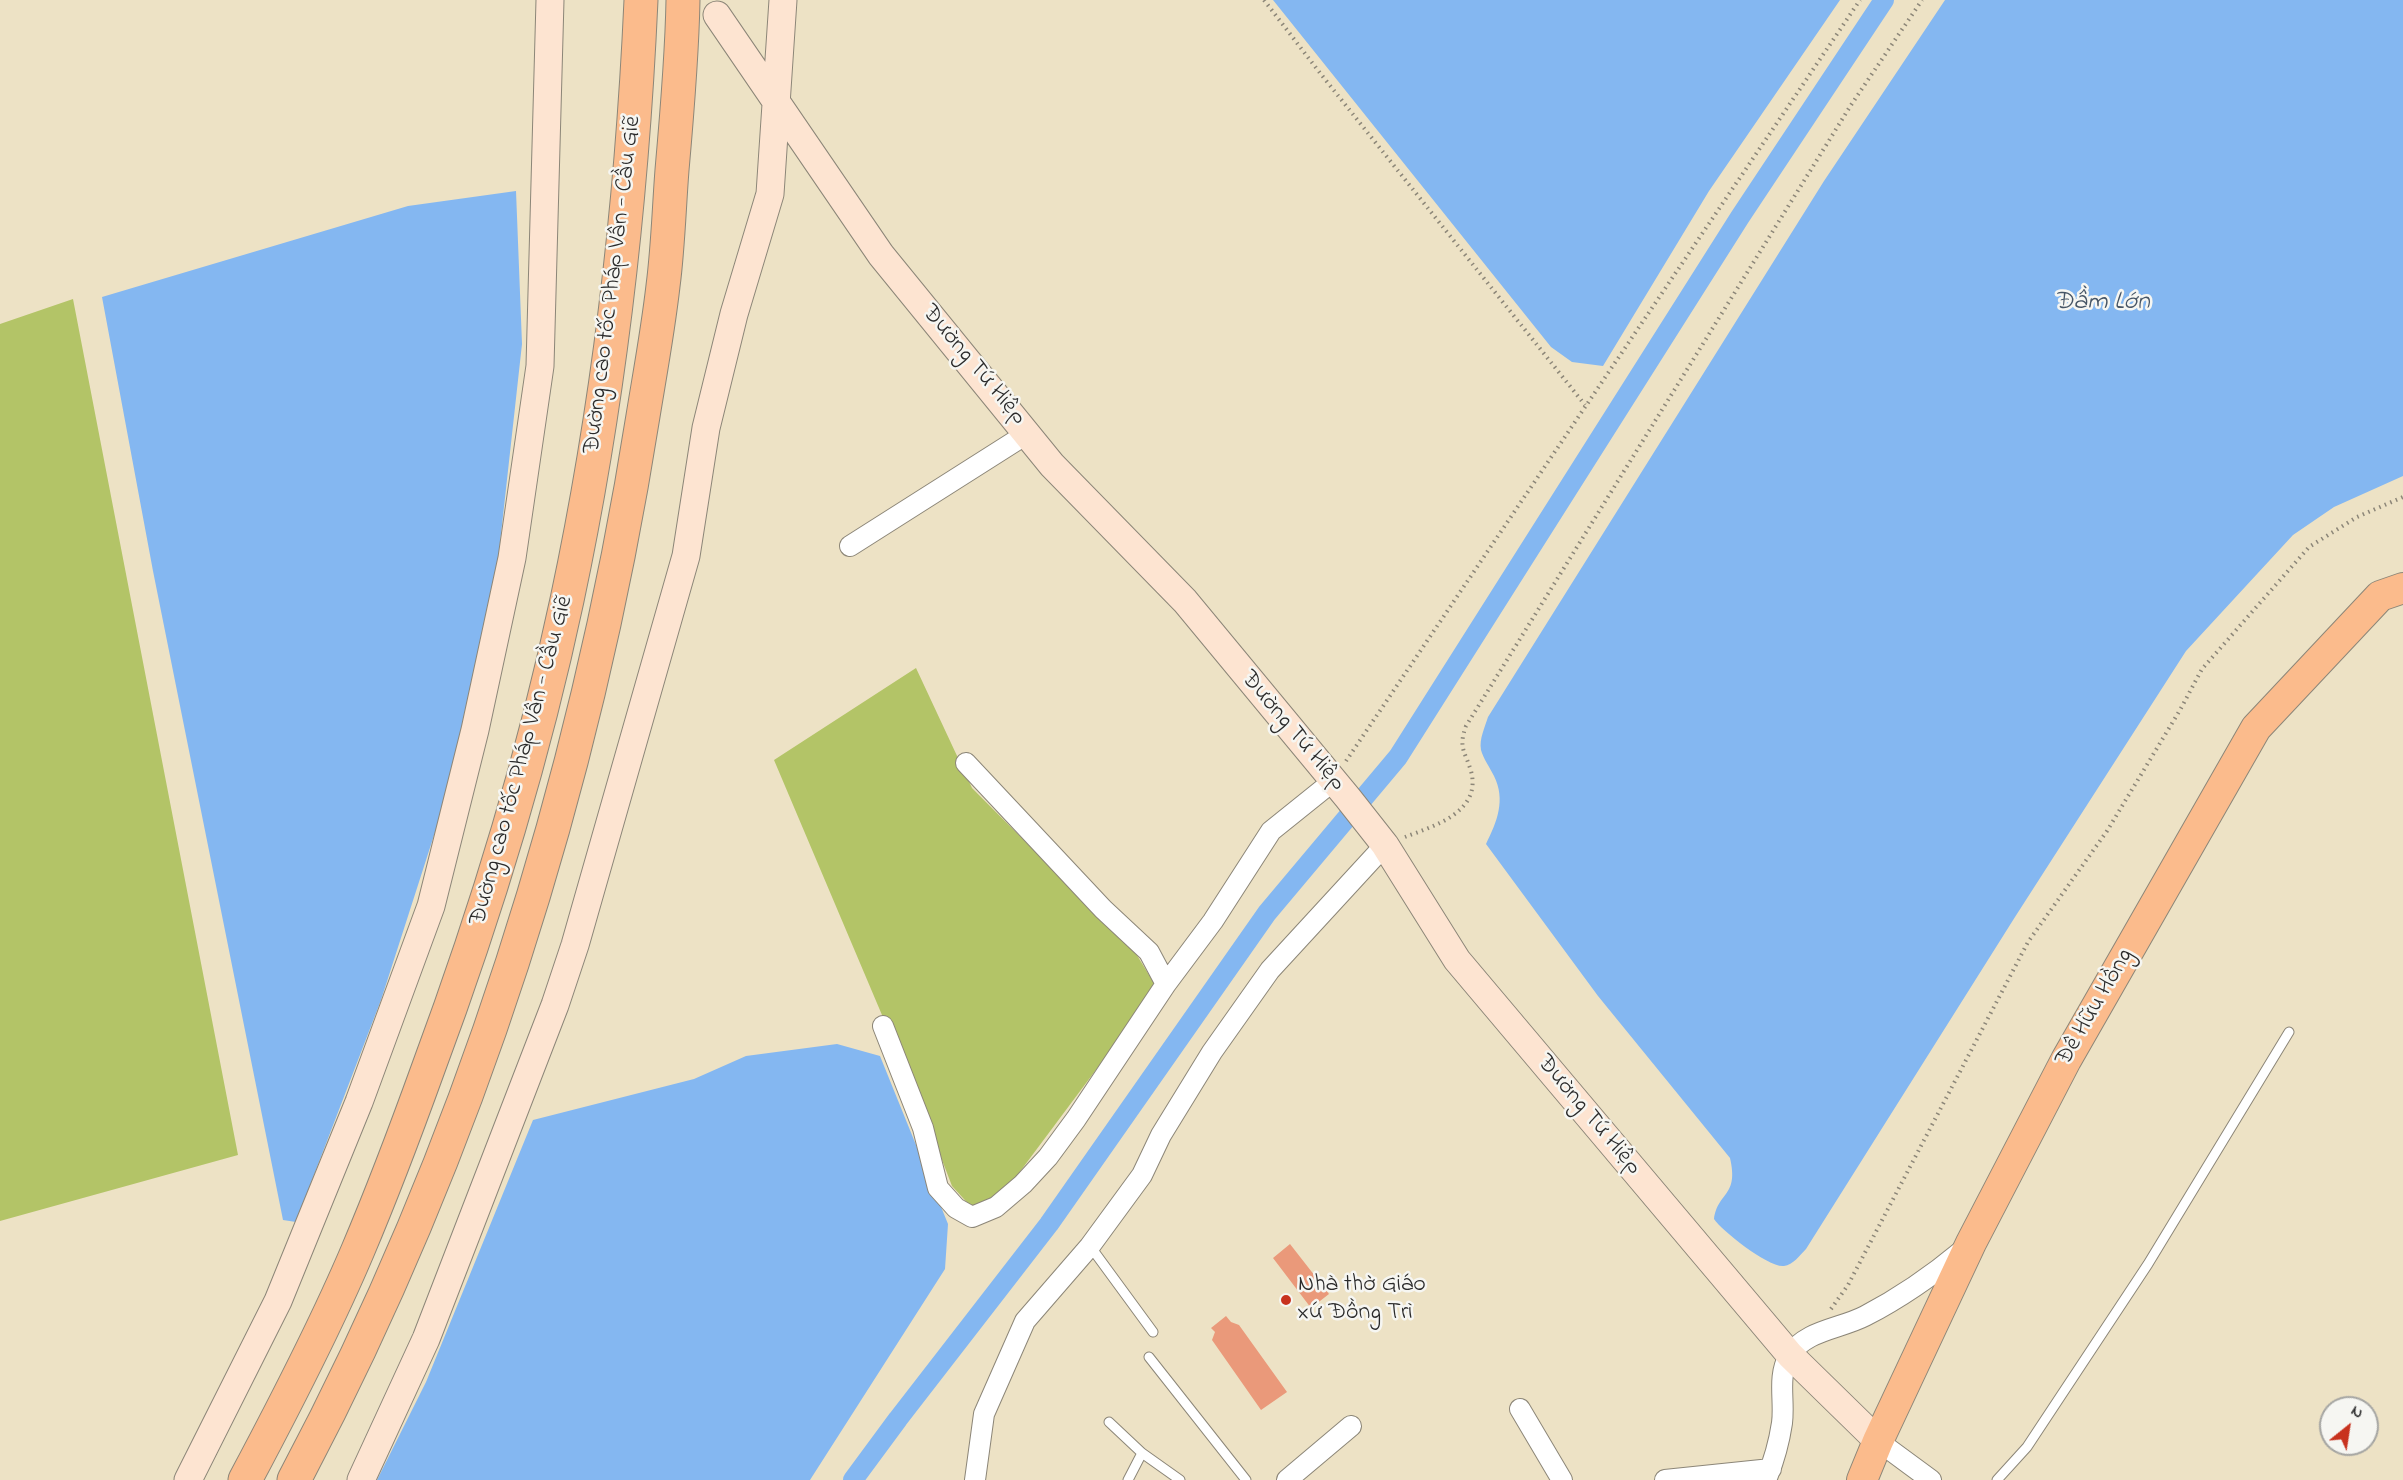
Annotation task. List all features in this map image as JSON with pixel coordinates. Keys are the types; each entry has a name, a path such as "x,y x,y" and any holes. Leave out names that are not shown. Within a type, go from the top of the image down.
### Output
{"highway":[{"name":"Đường cao tốc Pháp Vân - Cầu Giẽ","path":"245,1480 278,1419 357,1251 411,1115 467,965 508,832 537,727 567,600 594,457 617,299 632,144 641,0"},
{"name":"Đường cao tốc Pháp Vân - Cầu Giẽ","path":"294,1480 392,1278 452,1131 495,1011 547,848 578,735 622,540 664,284 683,0"}],"main road":[{"name":"Đê Hữu Hồng","path":"1862,1480 1971,1243 2066,1060 2256,728 2380,596 2403,588"}],"street":[{"path":"188,1480 278,1301 359,1102 431,906 475,730 512,558 540,366 550,0"},
{"path":"361,1480 426,1340 555,1005 575,945 686,556 706,428 734,314 770,194 783,0"},
{"name":"Đường Tứ Hiệp","path":"717,15 881,255 1052,465 1185,601 1381,840 1456,960 1790,1355 1878,1441"},
{"path":"850,546 1028,433"},
{"path":"966,763 1102,909 1149,952 1166,984"},
{"path":"883,1026 923,1128 938,1188 956,1208 972,1217 996,1207 1023,1184 1048,1157 1076,1119 1166,984 1213,921 1271,831 1340,790"},
{"path":"975,1480 984,1414 1025,1321 1090,1246 1142,1175 1161,1135 1212,1052 1270,970 1381,840"},
{"path":"1665,1480 1768,1474 1777,1452 1782,1421 1783,1373 1790,1355 1811,1336 1863,1317 1932,1276 1971,1243"},
{"path":"1520,1409 1562,1480"},
{"path":"1287,1480 1351,1426"},
{"path":"1878,1441 1931,1480"}],"lane":[{"path":"1997,1480 2027,1447 2148,1264 2289,1032"},
{"path":"1090,1246 1153,1332"},
{"path":"1149,1357 1246,1480"},
{"path":"1109,1422 1142,1454 1180,1480"},
{"path":"1128,1480 1142,1454"}],"path":[{"path":"1264,0 1320,74 1585,405"},
{"path":"1340,790 1585,405 1860,0"},
{"path":"1381,840 1439,824 1458,812 1469,801 1473,780 1461,740 1466,726 1851,105 1922,0"},
{"path":"1811,1336 1848,1286 2028,942 2107,831 2202,669 2309,547 2357,517 2403,497"}],"green space":[{"path":"73,299 238,1155 0,1221 0,324"},
{"path":"916,668 972,788 1135,952 1157,988 1004,1193 973,1209 952,1186 929,1126 774,760"}],"water":[{"path":"1273,0 1840,0 1709,191 1603,366 1572,362 1551,347"},
{"name":"Đầm Lớn","path":"1945,0 2403,0 2403,476 2334,507 2293,535 2186,651 1806,1249 1793,1262 1784,1266 1757,1255 1736,1240 1714,1219 1719,1203 1727,1193 1732,1180 1730,1158 1598,996 1486,844 1497,819 1500,802 1498,785 1482,753 1481,742 1488,717 1824,181"},
{"path":"516,191 522,344 498,561 455,770 381,1000 296,1222 283,1220 153,571 102,297 408,206"},
{"path":"837,1044 880,1056 948,1224 945,1269 810,1480 377,1480 426,1382 533,1120 694,1079 746,1056"}],"building":[{"path":"1290,1244 1329,1294 1311,1308 1273,1258"},
{"path":"1226,1316 1231,1322 1239,1325 1287,1392 1261,1410 1212,1340 1215,1332 1211,1328"}],"waterway":[{"path":"853,1480 1049,1224 1267,913 1398,757 1740,217 1884,0"}],"place":[{"name":"Nhà thờ Giáo xứ Đồng Trì","path":"1286,1300"}]}
